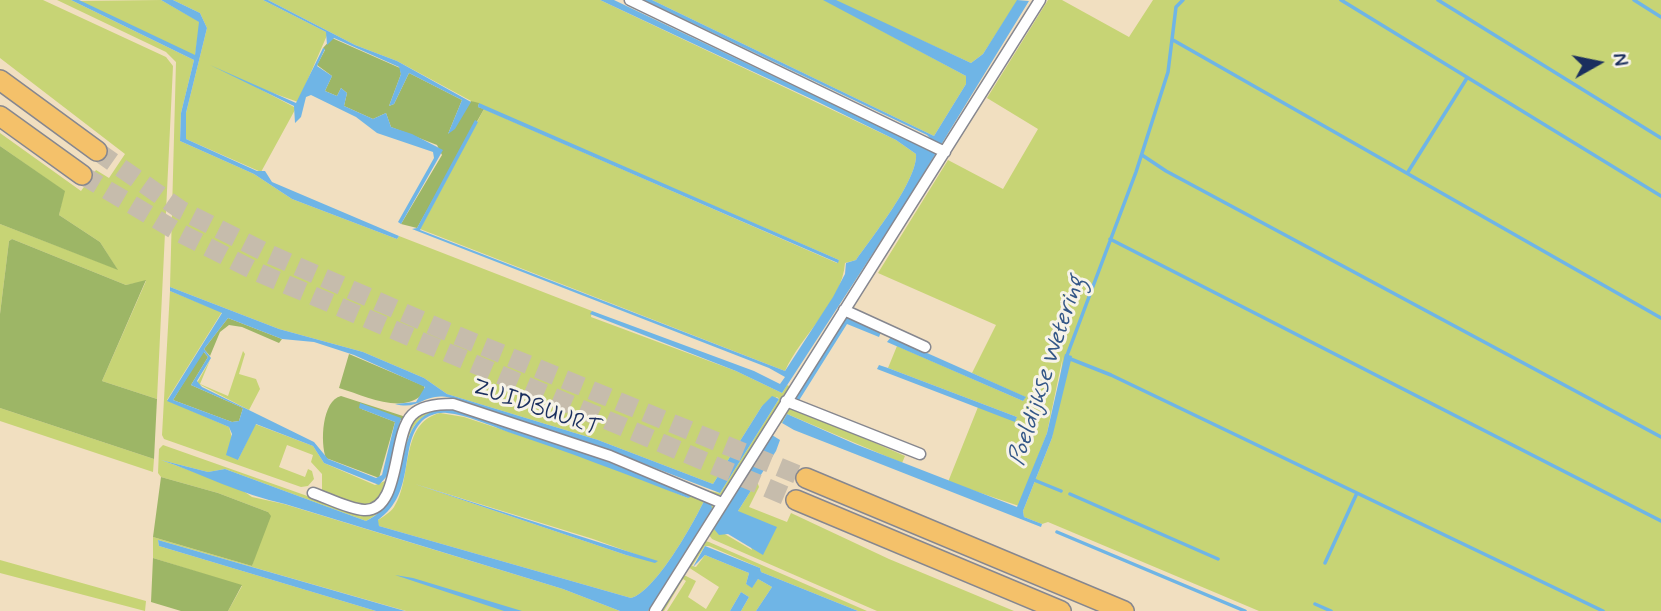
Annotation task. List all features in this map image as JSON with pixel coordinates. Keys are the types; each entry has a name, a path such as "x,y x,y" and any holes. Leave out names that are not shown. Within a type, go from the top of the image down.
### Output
{"highway":[{"path":"0,80 97,151"},
{"path":"0,116 82,174"},
{"path":"806,478 1124,611"},
{"path":"796,500 1061,611"}],"street":[{"path":"631,0 945,152"},
{"path":"655,611 1040,0"},
{"path":"844,310 925,347"},
{"path":"786,401 920,454"},
{"name":"ZUIDBUURT","path":"313,493 359,509 377,507 387,496 406,425 412,414 429,407 453,404 610,456 723,503"}],"green space":[{"path":"0,0 43,0 166,57 173,66 157,399 102,381 146,281 126,285 12,239 9,241 0,314 0,224 117,269 100,242 59,215 64,191 0,146 0,133 81,191 96,170 109,178 125,154 0,58"},
{"path":"57,0 71,0 194,60 181,113 180,141 254,174 292,199 397,239 399,236 592,311 591,317 736,371 782,393 787,385 791,387 724,494 716,496 695,488 720,493 779,399 777,397 762,406 713,484 598,440 447,394 424,378 363,352 279,329 170,287 176,62 166,52"},
{"path":"161,0 200,22 195,56 79,1"},
{"path":"173,0 263,0 328,33 298,102 256,87 296,108 261,172 186,139 186,113 207,28 200,13"},
{"path":"268,0 600,0 896,140 916,154 915,165 902,193 883,223 856,260 845,263 837,292 785,371 420,229 484,109 837,263 839,260 473,102 397,61 355,45"},
{"path":"652,0 1018,0 983,54 971,63 857,11 851,14 966,76 966,84 934,136"},
{"path":"1048,0 1062,0 1129,37 1153,0 1661,0 1661,611 1259,611 1048,522 1042,524 1024,517 1023,511 1052,438 1063,356 1047,433 1019,506 948,482 978,407 1015,421 1017,417 888,368 897,346 1023,401 1025,397 972,373 996,325 878,273 948,160 1003,189 1038,129 987,98"},
{"path":"332,38 400,68 401,74 389,106 394,104 409,73 462,100 448,134 471,101 479,103 478,107 484,109 417,228 401,224 442,155 437,145 391,127 386,113 373,119 344,106 347,93 341,88 337,96 325,91 332,76 317,65 325,50 323,48"},
{"path":"0,146 65,191 59,215 100,242 118,270 0,224"},
{"path":"12,239 126,285 146,280 102,381 157,399 154,459 0,408 0,314 9,241"},
{"path":"170,291 222,312 167,400 229,427 238,460 255,424 313,446 324,463 375,485 385,481 401,420 406,417 382,499 363,507 322,492 322,474 311,462 313,455 287,445 279,467 305,477 308,469 312,471 314,479 308,486 301,487 164,439 162,435"},
{"path":"228,318 282,339 279,343 242,327 229,325 220,332 210,356 204,349"},
{"path":"203,351 208,357 191,385 243,408 239,421 232,422 173,400"},
{"path":"243,351 245,354 239,374 256,379 260,389 249,410 197,383 210,360 200,384 228,396"},
{"path":"349,354 424,386 425,392 406,403 396,403 339,388"},
{"path":"341,396 406,417 401,420 359,408 395,422 379,478 326,458 323,433 326,413 335,399"},
{"path":"788,405 905,456 902,463 787,414 782,423 778,422"},
{"path":"446,406 592,452 592,456 454,410 431,413 417,423 409,437 395,491 384,508 366,521 225,469 208,472 161,460 239,488 252,497 284,504 563,589 620,611 406,611 158,540 159,546 376,611 228,611 242,586 153,558 153,537 252,566 268,512 218,493 161,477 158,473 159,449 163,445 313,498 377,510 410,424 419,414"},
{"path":"0,408 154,459 153,472 0,421"},
{"path":"440,413 464,417 591,459 688,498 693,492 716,506 651,611 648,611 712,509 704,501 662,571 641,593 631,598 379,526 377,521 392,509 400,495 412,440 427,419","holes":["415,484 593,539 657,562 626,555"]},
{"path":"746,476 723,533 752,550 738,511 757,481 759,487 749,507 787,522 791,513 889,559 1014,611 877,611 712,539 709,535"},
{"path":"161,477 218,493 268,512 271,516 252,566 153,537"},
{"path":"705,541 867,611 858,611 705,546 692,566 696,567 705,555 749,573 746,584 752,587 758,579 772,587 756,611 741,611 749,597 741,592 730,611 667,611 686,581 683,579 664,611 659,611 684,575 696,581 688,597 706,609 719,587 688,567"},
{"path":"153,558 242,585 228,611 181,611 151,602"},
{"path":"0,560 146,601 145,611 0,573"}],"water":[{"path":"71,0 79,0 195,55 199,22 161,0 173,0 200,13 207,28 186,113 186,139 257,171 265,171 272,182 399,236 397,239 292,199 254,174 180,141 181,113 194,60"},
{"path":"263,0 268,0 355,45 397,61 471,102 455,129 448,134 462,100 409,73 394,104 389,106 401,74 399,67 334,38 327,45 326,32"},
{"path":"600,0 614,0 926,149 933,141 927,135 644,0 652,0 934,136 966,84 966,76 823,0 836,0 971,63 983,54 1017,0 1029,1 903,207 782,393 736,371 590,314 592,311 754,371 780,384 785,377 769,368 412,229 417,228 475,120 478,122 420,230 785,371 833,297 845,274 846,263 856,260 902,193 915,165 916,154 896,140"},
{"path":"323,48 325,49 317,66 332,76 325,91 337,96 341,88 347,93 344,106 373,119 386,113 391,127 443,150 401,224 398,222 434,158 433,152 377,133 356,117 311,95 306,97 301,117 295,123 294,106 210,65 296,103"},
{"path":"479,103 839,260 838,263 478,107"},
{"path":"170,287 279,329 363,352 424,378 447,394 598,440 713,484 762,406 772,396 779,399 720,493 616,453 451,398 435,397 411,405 395,404 416,402 425,387 354,355 314,342 282,339 228,318 204,349 211,358 197,381 202,387 314,442 328,459 376,478 382,475 395,422 359,408 360,403 401,418 387,476 379,485 324,463 313,446 256,424 238,460 226,455 232,434 229,427 167,401 222,313 170,291","holes":["204,352 208,357 191,385 243,408 239,421 232,422 173,400"]},
{"path":"847,316 881,332 879,337 847,324 798,402 794,399"},
{"path":"891,337 1026,397 1023,401 887,342"},
{"path":"1065,354 1072,356 1052,438 1023,511 1024,517 1042,524 1041,527 782,423 787,414 855,444 1017,507 1047,433"},
{"path":"879,365 1017,417 1015,422 877,369"},
{"path":"437,410 454,410 581,451 693,496 688,498 470,418 440,413 422,421 415,431 410,443 403,483 390,509 378,520 379,526 631,598 641,593 662,571 704,501 711,503 712,509 648,611 620,611 563,589 253,495 161,460 208,472 225,469 366,521 382,509 393,495 412,430 422,418"},
{"path":"772,435 780,440 776,451 738,511 777,527 763,555 728,534 719,535 714,529"},
{"path":"415,484 658,561 655,563 626,555"},
{"path":"158,540 405,611 376,611 159,546"},
{"path":"705,546 858,611 756,611 772,587 758,579 752,588 746,584 749,573 705,555 693,567"},
{"path":"395,575 413,578 522,611 504,611"},
{"path":"741,592 749,597 741,611 730,611"}],"waterway":[{"name":"Poeldijkse Wetering","path":"1066,358 1136,172 1168,72 1176,7 1183,0"},
{"path":"1341,0 1661,196"},
{"path":"1438,0 1661,138"},
{"path":"1634,0 1661,17"},
{"path":"1173,40 1661,318"},
{"path":"1408,172 1467,78"},
{"path":"1142,155 1166,171 1661,437"},
{"path":"1110,239 1661,521"},
{"path":"1068,358 1111,375 1603,611"},
{"path":"1034,480 1061,491"},
{"path":"1325,563 1357,493"},
{"path":"1070,494 1218,559"},
{"path":"1057,532 1245,611"},
{"path":"1315,604 1331,611"}],"tunnel":[{"path":"97,151 181,210 269,254 446,331 806,478"},
{"path":"82,175 178,232 257,272 796,500"}]}
